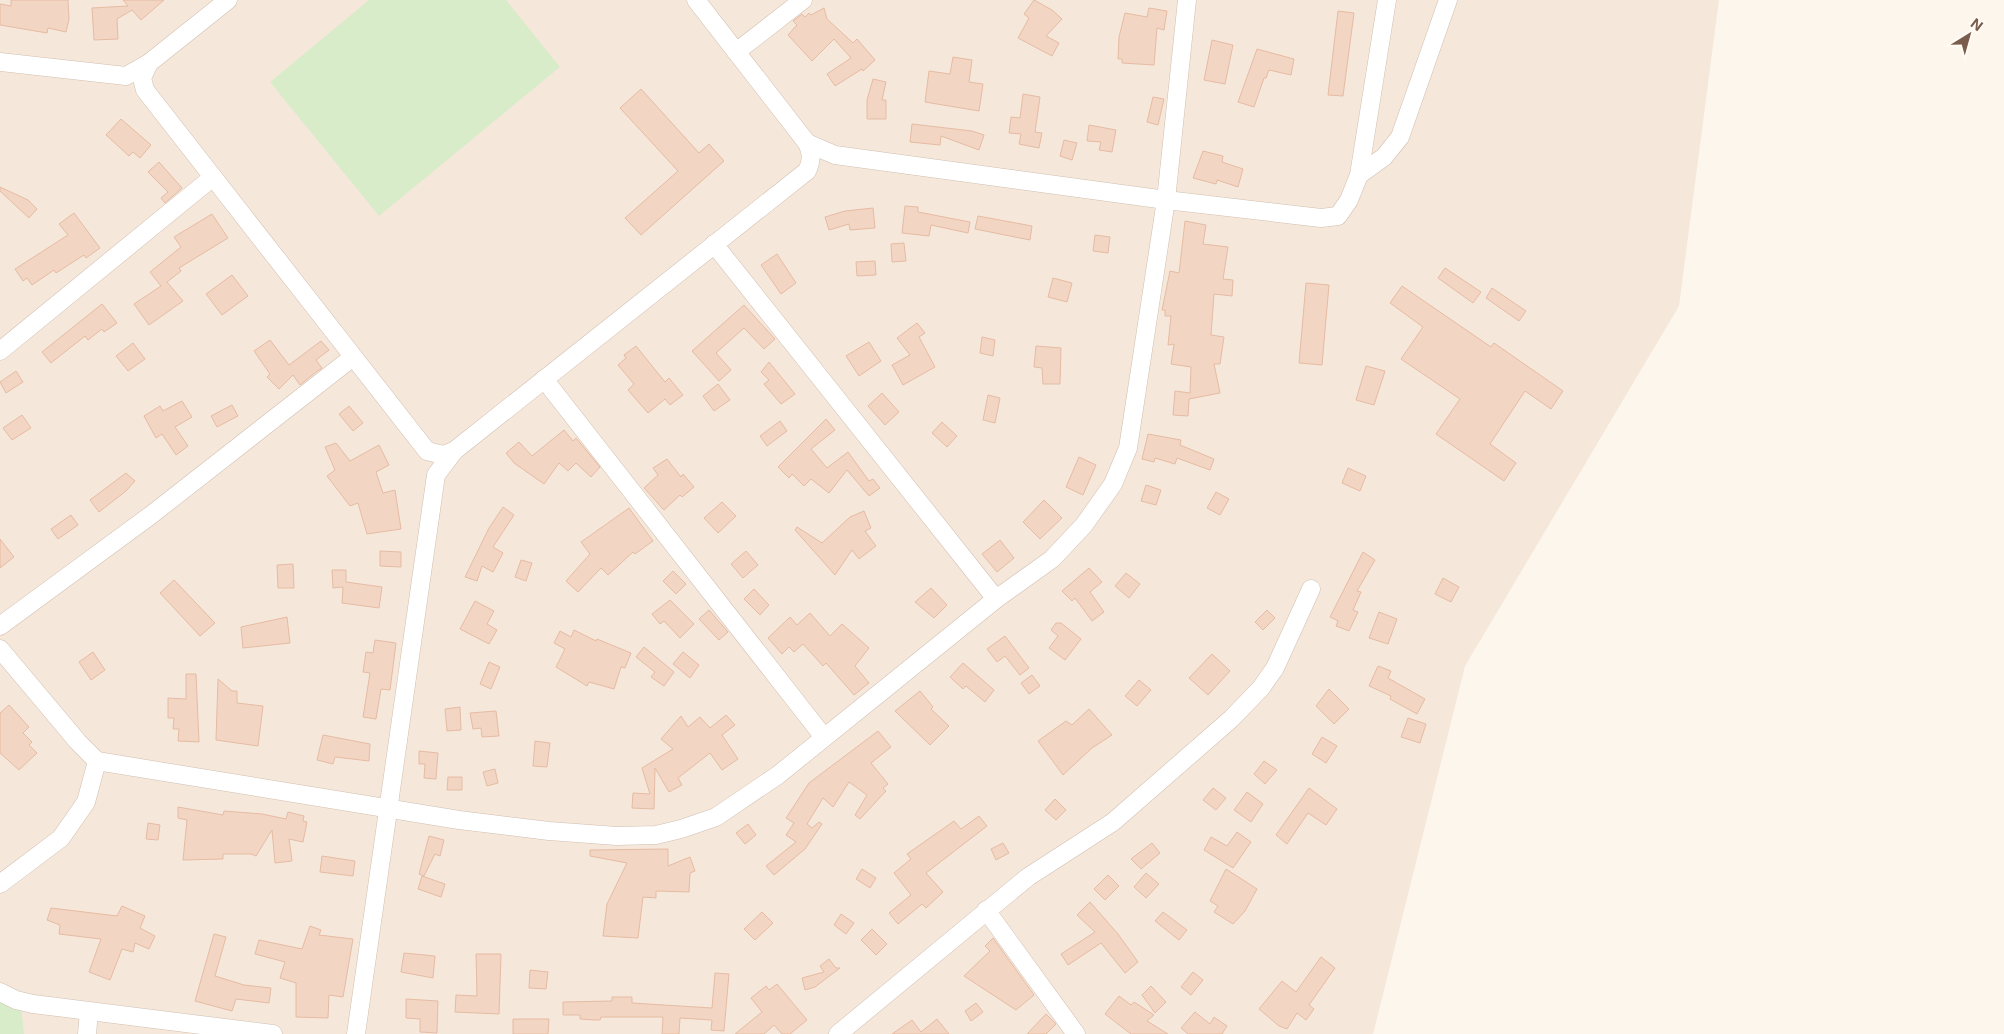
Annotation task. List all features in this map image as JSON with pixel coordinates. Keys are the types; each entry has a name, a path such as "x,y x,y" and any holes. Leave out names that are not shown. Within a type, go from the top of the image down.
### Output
{"street":[{"path":"126,76 149,63 228,0"},
{"path":"696,0 808,143 812,155 807,171"},
{"path":"736,52 803,0"},
{"path":"0,649 72,735 97,761 459,820 549,831 617,836 656,835 716,817 778,775 823,736 996,600 1052,559 1084,525 1113,484 1128,448 1166,200 1187,0"},
{"path":"808,143 835,155 1166,200 1321,218 1338,216 1349,200 1359,175 1387,0"},
{"path":"1359,175 1384,157 1400,137 1448,0"},
{"path":"0,62 126,76 145,90 427,451 436,475"},
{"path":"145,90 142,78 149,63"},
{"path":"427,451 443,455 454,450 807,171 835,155"},
{"path":"0,351 213,177"},
{"path":"714,244 996,600"},
{"path":"0,626 151,515 354,357"},
{"path":"544,379 823,736"},
{"path":"356,1034 436,475 454,450"},
{"path":"838,1034 1028,877 1113,822 1231,719 1261,688 1275,668 1311,589"},
{"path":"0,884 61,838 86,802 97,761"},
{"path":"986,910 1076,1034"},
{"path":"0,992 16,1000 33,1004 249,1033 273,1034"},
{"path":"87,1034 88,1012"}],"shaded area":[{"path":"0,0 1719,0 1679,306 1465,666 1373,1034 0,1034"}],"green space":[{"path":"369,0 506,0 560,67 379,216 270,82"},
{"path":"0,1000 21,1008 24,1034 0,1034"}],"building":[{"path":"11,0 68,0 69,19 66,32 48,28 47,33 0,25 0,4 11,6"},
{"path":"123,0 164,0 141,20 132,10 117,19 118,39 94,40 92,8 128,6"},
{"path":"1034,0 1052,10 1062,19 1046,36 1059,43 1052,56 1018,38 1029,18 1024,14"},
{"path":"824,8 827,19 853,43 857,39 875,60 863,71 862,69 835,86 827,74 851,58 834,39 812,61 788,35 797,25 793,21 802,14 805,17 809,13 811,15"},
{"path":"1149,8 1167,11 1164,30 1157,28 1154,65 1122,63 1122,59 1118,59 1119,37 1125,13 1147,17"},
{"path":"1338,11 1354,13 1343,96 1328,95"},
{"path":"1212,40 1233,45 1225,84 1204,80"},
{"path":"1257,49 1294,59 1291,75 1269,70 1266,78 1264,78 1254,107 1238,102"},
{"path":"953,57 972,60 969,82 983,84 979,111 925,102 929,71 950,74"},
{"path":"873,79 886,82 882,100 886,100 886,119 867,119 867,100"},
{"path":"641,89 699,153 709,144 724,161 641,235 625,218 678,171 620,108"},
{"path":"1023,94 1040,97 1035,132 1042,133 1039,148 1019,144 1021,134 1009,133 1011,117 1020,118"},
{"path":"1153,97 1164,99 1158,125 1147,122"},
{"path":"121,119 151,145 140,158 133,152 129,156 106,135"},
{"path":"912,124 972,131 984,135 979,150 941,136 940,145 910,142"},
{"path":"1089,125 1116,130 1112,152 1099,150 1101,142 1087,141"},
{"path":"1064,140 1077,143 1072,160 1060,156"},
{"path":"1203,151 1223,156 1222,162 1243,169 1238,187 1217,180 1216,184 1193,178"},
{"path":"159,162 182,188 165,203 161,198 168,192 148,172"},
{"path":"0,187 28,200 37,209 29,218 0,191"},
{"path":"905,206 918,207 918,212 970,222 968,233 931,225 929,236 902,233"},
{"path":"873,208 875,228 850,230 849,224 829,230 825,217 845,211"},
{"path":"74,213 100,248 86,258 84,255 56,273 54,270 32,285 27,278 23,281 15,269 68,235 59,224"},
{"path":"212,214 228,238 179,268 181,271 167,282 183,301 149,325 134,304 161,286 150,272 181,247 174,237"},
{"path":"978,216 1032,226 1030,240 975,229"},
{"path":"1185,221 1206,225 1203,244 1228,247 1223,279 1233,280 1232,296 1214,294 1211,335 1224,337 1220,364 1214,364 1220,393 1189,399 1188,416 1173,415 1175,391 1190,393 1191,367 1171,364 1174,344 1168,345 1171,316 1165,316 1165,310 1162,310 1170,271 1179,273"},
{"path":"1095,235 1110,237 1108,253 1093,251"},
{"path":"904,243 906,261 892,262 891,244"},
{"path":"777,254 796,283 781,294 761,265"},
{"path":"875,261 876,275 857,276 856,262"},
{"path":"1445,268 1481,292 1473,303 1438,278"},
{"path":"232,275 248,296 222,315 206,294"},
{"path":"1053,278 1072,283 1067,302 1048,297"},
{"path":"1306,283 1329,285 1322,365 1299,363"},
{"path":"1402,286 1491,347 1494,343 1563,391 1551,409 1525,391 1490,444 1516,463 1504,481 1436,434 1460,399 1401,359 1423,327 1390,303"},
{"path":"1492,288 1526,311 1519,321 1486,298"},
{"path":"102,304 117,323 104,332 102,329 88,340 85,336 51,363 42,352"},
{"path":"744,305 775,339 764,349 744,328 716,353 731,370 719,381 692,351"},
{"path":"917,323 925,333 919,337 935,367 903,385 892,365 910,355 897,338"},
{"path":"982,337 995,340 993,356 980,353"},
{"path":"270,340 289,365 321,341 329,350 316,360 322,368 300,385 293,375 279,389 267,377 270,374 254,351"},
{"path":"869,342 881,361 859,376 846,356"},
{"path":"133,343 145,359 128,371 116,356"},
{"path":"636,346 665,382 669,378 683,395 670,405 665,399 648,413 628,390 634,384 618,365 626,358 624,355"},
{"path":"1036,346 1061,348 1060,384 1043,384 1042,368 1034,367"},
{"path":"769,362 795,394 781,404 764,384 769,380 761,372"},
{"path":"1366,366 1385,371 1374,405 1356,400"},
{"path":"16,371 23,382 6,393 0,382"},
{"path":"718,384 730,400 714,411 703,396"},
{"path":"882,393 899,412 885,425 868,406"},
{"path":"988,395 1000,398 995,423 983,420"},
{"path":"182,401 192,417 175,427 188,446 176,455 162,434 156,438 144,416 160,406 163,411"},
{"path":"232,405 238,416 217,427 211,416"},
{"path":"349,406 363,423 353,431 339,414"},
{"path":"22,415 31,428 12,440 3,428"},
{"path":"826,419 835,430 811,449 827,468 848,452 869,481 873,479 880,488 869,496 847,470 829,493 811,479 804,486 792,474 789,478 778,467"},
{"path":"780,421 787,431 767,446 760,436"},
{"path":"942,422 957,436 947,447 932,433"},
{"path":"564,430 573,441 576,438 600,467 591,477 576,463 568,471 559,463 544,484 514,463 506,453 519,442 532,456"},
{"path":"1148,434 1181,440 1180,445 1214,459 1210,470 1177,458 1175,464 1155,458 1154,462 1142,459"},
{"path":"336,443 350,461 379,445 389,465 376,472 383,493 395,490 401,529 367,534 358,503 350,506 327,476 335,470 325,447"},
{"path":"1079,457 1096,465 1083,495 1066,487"},
{"path":"667,459 681,477 683,474 694,487 682,497 680,495 664,510 644,488 658,475 653,468"},
{"path":"1348,468 1366,476 1360,491 1342,483"},
{"path":"126,473 135,481 126,491 99,512 90,500"},
{"path":"1146,485 1161,490 1156,505 1141,501"},
{"path":"1216,492 1229,499 1220,515 1207,508"},
{"path":"1044,500 1062,518 1040,539 1023,522"},
{"path":"722,502 736,516 718,533 704,518"},
{"path":"503,507 514,515 493,547 503,553 493,572 482,566 477,581 465,577 489,528"},
{"path":"629,508 653,541 635,554 633,552 608,575 601,568 578,592 566,581 590,554 581,542"},
{"path":"864,511 871,528 865,531 876,546 859,559 852,550 835,575 795,530 797,527 822,543 850,517"},
{"path":"71,515 78,525 58,539 51,529"},
{"path":"0,539 14,557 0,568"},
{"path":"1000,540 1014,558 997,572 982,554"},
{"path":"380,551 401,552 401,567 380,566"},
{"path":"746,551 758,565 743,578 731,564"},
{"path":"1363,552 1375,560 1357,591 1361,592 1353,610 1358,612 1349,631 1336,626 1338,621 1330,617"},
{"path":"521,560 532,563 526,581 515,577"},
{"path":"293,564 294,588 278,588 277,565"},
{"path":"1089,568 1102,582 1090,592 1104,612 1092,621 1075,598 1072,601 1062,591"},
{"path":"332,570 346,570 346,582 382,587 379,608 342,603 343,587 333,588"},
{"path":"673,571 686,584 676,594 663,581"},
{"path":"1126,573 1140,584 1129,598 1115,586"},
{"path":"1443,578 1459,587 1451,602 1435,594"},
{"path":"174,580 215,623 200,636 160,593"},
{"path":"931,588 947,605 934,618 915,602"},
{"path":"754,589 769,605 760,615 744,599"},
{"path":"670,600 694,624 680,638 664,621 660,624 652,614"},
{"path":"475,601 494,611 487,624 497,630 489,644 460,629"},
{"path":"709,610 728,632 719,640 699,619"},
{"path":"1267,610 1275,618 1263,630 1255,622"},
{"path":"1379,612 1397,619 1388,644 1369,638"},
{"path":"810,613 830,636 842,624 869,648 855,666 869,683 854,695 826,663 823,666 803,644 794,652 789,647 782,654 768,638 790,617 797,625"},
{"path":"287,617 290,643 243,648 241,627"},
{"path":"1056,623 1061,623 1081,639 1065,660 1049,648 1058,636 1051,630"},
{"path":"574,630 596,641 597,639 631,653 625,668 621,667 614,689 589,682 587,686 556,667 565,649 554,643 560,631 571,637"},
{"path":"1005,636 1029,668 1020,675 1005,656 997,662 987,649"},
{"path":"375,640 396,643 390,690 381,689 376,719 363,717 370,673 363,672 366,652 373,653"},
{"path":"644,647 674,672 664,686 651,677 655,672 636,657"},
{"path":"93,652 105,670 91,680 79,662"},
{"path":"683,652 699,665 690,678 673,664"},
{"path":"1212,654 1230,671 1208,695 1189,678"},
{"path":"489,662 500,667 491,689 480,684"},
{"path":"963,663 994,690 985,702 966,686 963,689 950,677"},
{"path":"1378,666 1391,671 1388,678 1425,699 1417,714 1390,699 1391,696 1369,686"},
{"path":"186,674 196,674 199,742 178,741 179,729 173,729 174,718 168,718 168,698 186,699"},
{"path":"1032,675 1040,686 1029,694 1021,683"},
{"path":"218,679 232,691 237,691 237,703 263,706 258,746 216,740"},
{"path":"1139,680 1151,690 1137,706 1125,696"},
{"path":"1329,689 1349,709 1334,724 1316,706"},
{"path":"920,691 933,707 931,709 949,726 930,745 895,711"},
{"path":"9,705 29,727 23,733 32,742 29,745 37,753 19,770 0,753 0,713"},
{"path":"460,707 461,730 447,731 445,709"},
{"path":"1089,709 1112,735 1092,748 1063,775 1038,741 1066,721 1072,725"},
{"path":"496,711 499,736 482,737 481,728 473,729 470,713"},
{"path":"726,715 735,725 722,735 738,759 722,770 710,753 678,778 682,785 669,792 655,768 654,809 632,808 633,793 650,794 642,768 673,749 661,739 681,716 688,727 700,717 710,728"},
{"path":"1408,718 1426,724 1420,743 1401,737"},
{"path":"878,731 891,747 871,763 888,784 883,788 886,791 860,819 855,815 867,795 849,782 833,807 823,798 807,824 812,828 819,822 822,824 805,849 774,875 766,866 796,842 786,835 794,823 786,818 809,783"},
{"path":"323,735 370,744 369,761 335,757 333,764 317,760"},
{"path":"1322,737 1337,746 1326,763 1312,754"},
{"path":"535,741 550,743 547,767 533,766"},
{"path":"419,751 438,753 436,779 424,778 425,764 419,764"},
{"path":"1264,761 1277,770 1265,784 1254,774"},
{"path":"495,769 498,783 487,786 483,772"},
{"path":"448,777 462,777 462,790 447,790"},
{"path":"1213,788 1226,798 1216,810 1203,800"},
{"path":"1309,788 1337,809 1326,825 1308,813 1287,844 1276,835"},
{"path":"1247,792 1263,804 1251,822 1234,810"},
{"path":"1055,799 1066,810 1056,820 1045,810"},
{"path":"178,807 223,815 224,811 262,814 286,819 288,812 304,816 303,821 307,822 303,842 289,839 292,861 275,863 272,830 256,856 251,854 223,854 223,859 183,860 187,820 178,818"},
{"path":"979,816 987,826 926,873 943,892 926,908 922,904 898,924 889,913 911,895 894,873 911,859 907,854 954,821 961,829"},
{"path":"148,823 160,825 158,840 146,839"},
{"path":"748,824 756,835 745,844 736,833"},
{"path":"1237,832 1251,842 1233,868 1204,850 1211,837 1227,846"},
{"path":"429,836 444,840 440,856 435,854 424,876 419,874"},
{"path":"1003,843 1009,853 996,860 991,849"},
{"path":"1152,843 1160,853 1141,869 1131,859"},
{"path":"668,849 668,866 690,857 695,871 690,873 689,892 656,891 656,898 643,897 638,938 603,936 607,904 627,863 590,856 590,850"},
{"path":"322,856 355,861 353,876 320,872"},
{"path":"862,869 876,878 870,888 856,879"},
{"path":"1226,869 1257,889 1245,911 1233,924 1214,912 1218,906 1210,901"},
{"path":"1146,873 1159,884 1146,898 1134,887"},
{"path":"1108,875 1119,886 1105,900 1094,889"},
{"path":"422,876 445,884 441,897 418,889"},
{"path":"1090,902 1118,934 1138,962 1125,973 1101,943 1068,965 1061,954 1095,932 1077,915"},
{"path":"122,906 145,916 140,928 155,936 149,949 135,943 133,952 122,949 110,980 89,972 101,939 59,934 60,925 47,920 51,908 117,916"},
{"path":"762,912 773,923 755,940 744,929"},
{"path":"1163,912 1187,930 1179,940 1155,921"},
{"path":"841,914 854,923 846,934 834,925"},
{"path":"310,926 321,930 319,935 353,939 343,997 329,995 328,1018 296,1017 296,983 280,978 285,962 255,954 259,940 302,949"},
{"path":"872,929 887,944 876,955 861,940"},
{"path":"214,934 226,937 215,976 244,985 271,988 269,1003 236,999 232,1011 195,1001"},
{"path":"993,938 1034,995 1016,1010 964,976 990,951 985,946"},
{"path":"404,953 435,956 433,978 401,972"},
{"path":"476,954 501,954 499,1014 455,1012 456,995 477,996"},
{"path":"1321,957 1335,968 1309,1005 1314,1009 1306,1020 1297,1013 1287,1029 1279,1026 1259,1009 1282,981 1296,992"},
{"path":"829,959 836,968 840,968 815,987 805,990 802,978 824,972 820,966"},
{"path":"530,970 548,972 546,989 529,988"},
{"path":"1193,972 1203,980 1191,995 1181,987"},
{"path":"715,973 729,974 724,1031 711,1030 712,1020 680,1018 679,1034 662,1034 663,1017 601,1017 600,1020 595,1020 580,1019 580,1015 563,1015 563,1002 612,1001 612,997 632,997 632,1003 712,1008"},
{"path":"777,984 807,1020 790,1034 782,1034 774,1025 764,1034 735,1034 762,1012 751,998 766,986 769,990"},
{"path":"1151,986 1166,1002 1155,1013 1142,995"},
{"path":"1119,996 1131,1005 1134,1002 1154,1015 1147,1021 1168,1034 1131,1034 1105,1014"},
{"path":"406,999 438,1001 437,1033 420,1032 420,1019 406,1018"},
{"path":"976,1003 983,1012 971,1021 965,1011"},
{"path":"1195,1012 1210,1024 1214,1017 1227,1026 1222,1034 1188,1034 1181,1028"},
{"path":"1046,1014 1056,1024 1046,1034 1027,1034"},
{"path":"513,1019 549,1019 548,1034 513,1034"},
{"path":"937,1019 949,1034 892,1034 912,1020 921,1032"}]}
